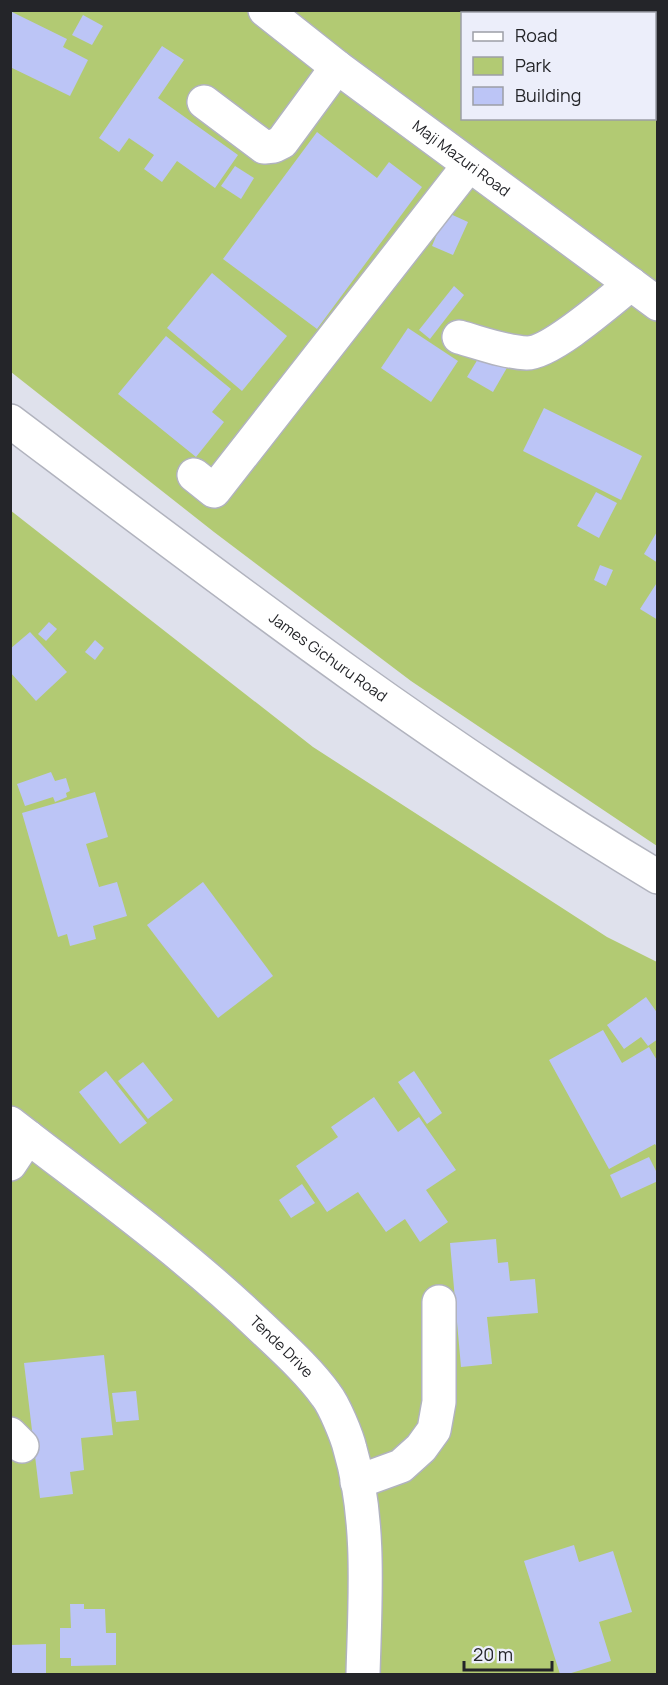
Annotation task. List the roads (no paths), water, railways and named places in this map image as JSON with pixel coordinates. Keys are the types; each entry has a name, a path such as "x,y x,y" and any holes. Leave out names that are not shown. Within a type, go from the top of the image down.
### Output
{"street":[{"name":"Maji Mazuri Road","path":"265,10 337,67 657,304"},
{"path":"204,102 264,147 274,146 282,142 337,67"},
{"path":"194,475 213,491 469,165"},
{"path":"459,336 509,351 530,353 547,346 581,324 632,284"},
{"name":"James Gichuru Road","path":"10,421 390,703 492,773 657,878"},
{"path":"10,1164 19,1130"},
{"name":"Tende Drive","path":"19,1130 224,1291 296,1360 327,1396 350,1447 362,1503 365,1600 363,1674"},
{"path":"357,1482 401,1466 422,1448 434,1430 439,1402 440,1302"}]}
